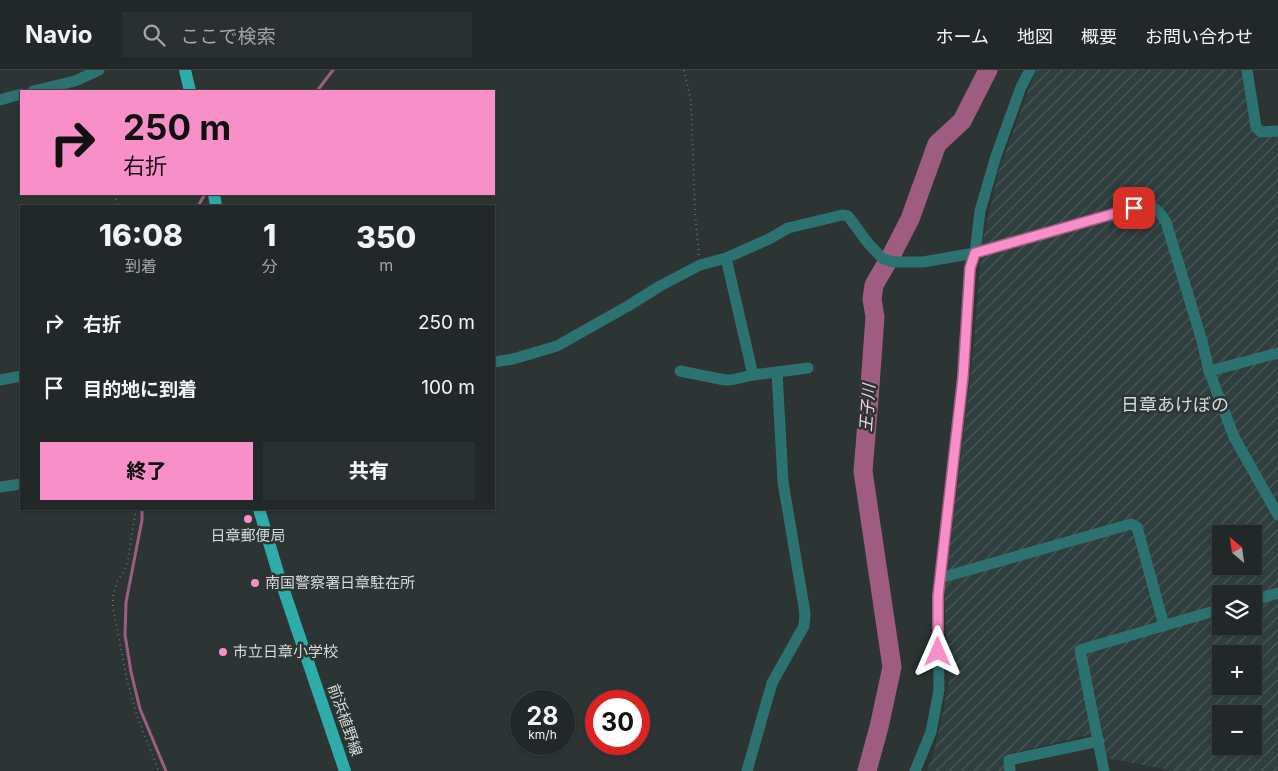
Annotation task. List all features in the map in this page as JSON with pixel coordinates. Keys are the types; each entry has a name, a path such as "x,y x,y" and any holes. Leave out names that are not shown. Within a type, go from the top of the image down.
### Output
{"main road":[{"path":"185,70 190,90"},
{"name":"前浜植野線","path":"259,510 279,576 345,771"}],"street":[{"path":"36,90 75,81 99,70"},
{"path":"915,771 931,732 939,690 938,596 963,377 970,268 975,253 980,211 996,156 1030,70"},
{"path":"1247,70 1256,127 1262,132 1278,131"},
{"path":"0,100 20,94"},
{"path":"495,362 513,359 557,346 700,265 726,258 769,239 788,228 842,215 848,216 868,243 888,260 923,262 975,253 1134,208 1150,206 1160,212 1166,222 1209,371 1234,437 1278,515"},
{"path":"726,258 752,375"},
{"path":"1209,371 1278,352"},
{"path":"680,371 731,380 752,375 808,368"},
{"path":"747,771 772,683 804,626 805,613 783,482 776,372"},
{"path":"0,380 20,376"},
{"path":"0,487 20,484"},
{"path":"940,578 1131,524 1137,527 1164,626"},
{"path":"1262,598 1278,593"},
{"path":"1104,771 1080,650 1212,612"},
{"path":"1010,771 1009,760 1099,741"}],"path":[{"path":"684,70 691,101 700,265"},
{"path":"136,510 126,566 117,582 113,595 113,608 133,704 159,771"}],"shaded area":[{"path":"1037,70 1243,70 1256,137 1278,136 1278,771 1165,771 1165,769 1106,758 1102,732 1004,755 1005,771 927,771 934,752 949,682 944,595 972,362 982,243 999,170"}],"waterway":[{"path":"318,90 333,70"},
{"name":"王子川","path":"867,771 892,667 863,471 875,317 872,299 874,285 910,219 937,144 962,121 988,70"},
{"path":"199,205 204,195"},
{"path":"142,510 142,520 126,602 125,635 140,709 166,771"}],"place":[{"name":"日章郵便局","path":"248,519"},
{"name":"南国警察署日章駐在所","path":"255,583"},
{"name":"市立日章小学校","path":"223,652"}],"district":[{"name":"日章あけぼの","path":"1175,405"}],"route":[{"path":"938,652 938,596 963,377 970,268 975,253 1134,208"}]}
